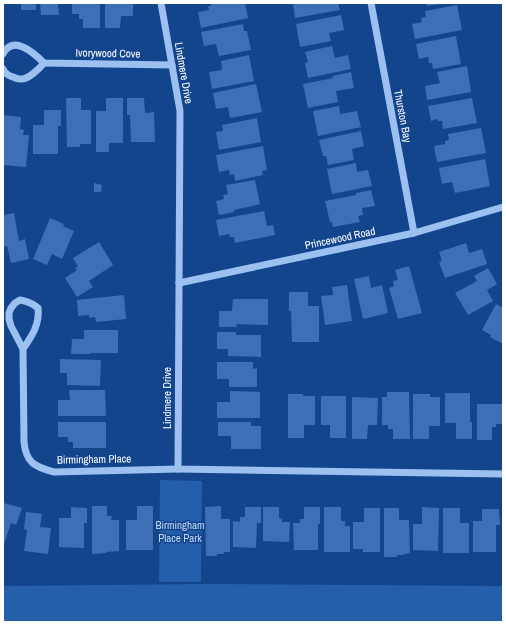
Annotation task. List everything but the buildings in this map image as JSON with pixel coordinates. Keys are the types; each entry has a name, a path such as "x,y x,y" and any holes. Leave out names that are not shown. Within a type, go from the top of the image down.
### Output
{"street":[{"name":"Lindmere Drive","path":"161,3 180,111 178,469"},
{"name":"Thurston Bay","path":"371,3 414,233"},
{"path":"3,54 10,46 18,45 37,55 44,63 37,71 20,80 10,76 3,69"},
{"name":"Ivorywood Cove","path":"44,63 172,65"},
{"name":"Princewood Road","path":"179,283 414,233 503,207"},
{"name":"Birmingham Place","path":"23,350 36,327 39,315 38,308 33,304 20,300 11,308 9,319 23,350 24,452 35,466 54,472 178,469"},
{"path":"178,469 503,474"}],"green space":[{"name":"Birmingham Place Park","path":"160,480 202,481 201,582 159,582"},
{"path":"202,584 503,586 503,622 3,622 3,586"}]}
